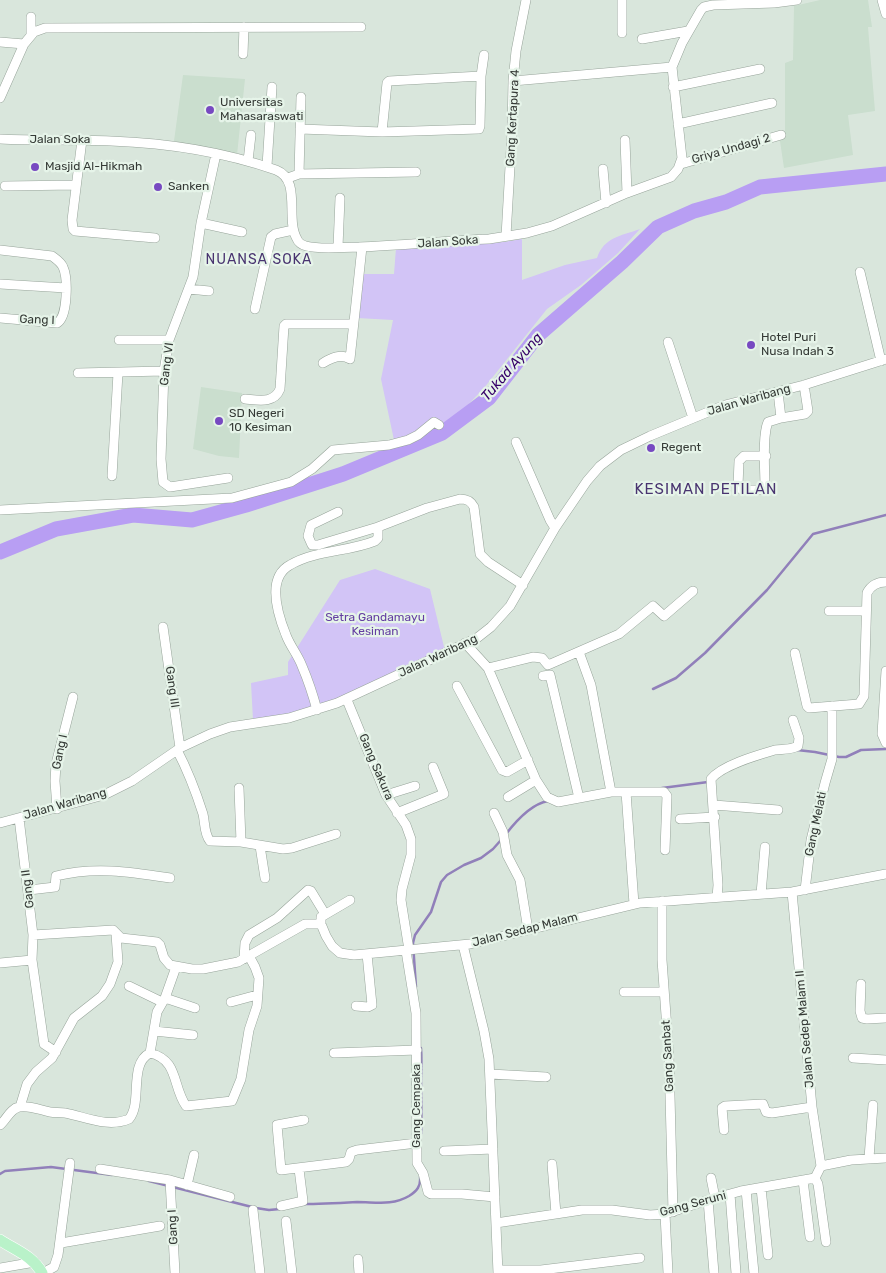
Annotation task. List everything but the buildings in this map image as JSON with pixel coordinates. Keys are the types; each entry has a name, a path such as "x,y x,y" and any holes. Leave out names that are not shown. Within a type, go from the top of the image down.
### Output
{"main road":[{"path":"0,1240 35,1262 43,1273"}],"street":[{"name":"Gang Kertapura 4","path":"506,236 513,81 516,52 526,0"},
{"path":"622,0 622,33"},
{"path":"681,164 682,152 672,67 688,31 702,8 713,5 754,2 774,3 798,0"},
{"path":"882,0 886,14"},
{"path":"31,17 31,35"},
{"path":"243,54 244,27"},
{"path":"0,98 24,44 38,29 361,27"},
{"path":"642,39 688,31"},
{"path":"0,42 24,44"},
{"path":"300,129 382,132 479,129 481,76 484,55"},
{"path":"513,81 672,67"},
{"path":"673,87 760,69"},
{"path":"382,132 388,81 481,76"},
{"path":"267,166 272,87"},
{"path":"299,174 301,97"},
{"path":"678,124 772,103"},
{"name":"Griya Undagi 2","path":"681,164 781,134"},
{"path":"248,161 251,135"},
{"name":"Jalan Soka","path":"0,139 111,141 161,145 248,161 283,172 288,178"},
{"path":"82,140 72,226 75,231 155,238"},
{"path":"625,140 626,193"},
{"name":"Gang VI","path":"216,154 189,288 169,340 164,371 161,458 164,482 170,487 228,478"},
{"name":"Jalan Soka","path":"293,230 297,240 305,246 362,247 489,239 552,226 626,193 671,177 681,164"},
{"path":"603,169 606,203"},
{"path":"255,309 271,237 275,234 293,230 288,178 299,174 416,172"},
{"path":"5,186 76,185"},
{"path":"338,247 340,198"},
{"path":"201,223 242,232"},
{"path":"323,363 339,356 346,356 350,359 362,247"},
{"path":"0,250 52,256 63,265 66,288 0,284"},
{"path":"860,272 883,360"},
{"name":"Gang I","path":"0,318 57,324 63,318 66,288"},
{"path":"189,288 209,291"},
{"path":"245,399 266,400 274,398 278,394 280,389 284,326 286,324 353,324"},
{"path":"119,340 169,340"},
{"path":"668,342 693,418"},
{"name":"Jalan Waribang","path":"0,823 57,809 114,790 132,781 179,749 224,729 280,720 347,700 476,638 491,627 510,606 555,528 587,481 621,450 725,405 804,385 883,360"},
{"path":"78,373 164,371"},
{"path":"112,476 118,373"},
{"path":"766,456 744,456 739,461 738,486 742,490 761,490 765,487 766,456 765,428 768,422 808,412 804,385"},
{"path":"778,392 781,418"},
{"path":"0,510 232,498 291,482 312,469 333,450 390,445 418,435 434,422 439,425"},
{"path":"516,442 555,528"},
{"path":"338,512 311,525 308,536 312,544 318,545 378,527 427,508 465,499 472,503 474,507 478,544 483,559 523,585"},
{"path":"317,710 302,666 283,627 277,599 280,573 291,564 316,555 375,541 378,538 378,527"},
{"path":"795,653 807,706 811,709 859,704 863,700 866,593 870,587 886,582"},
{"path":"488,668 533,657 542,658 548,665 619,634 653,606 664,616 693,591"},
{"path":"829,611 865,611"},
{"name":"Gang III","path":"163,627 179,749"},
{"path":"465,642 488,668 536,780 552,800 558,802 610,790 626,792 661,791 666,793 665,850"},
{"path":"579,652 591,685 610,790"},
{"path":"886,671 882,734 886,743"},
{"path":"543,676 550,675 579,796"},
{"path":"457,686 502,770 507,772 528,760"},
{"name":"Gang I","path":"57,809 56,759 73,697"},
{"name":"Gang Sakura","path":"347,700 386,795 406,825 411,839 410,856 401,900 411,950"},
{"name":"Gang Melati","path":"806,890 811,840 833,755 832,706"},
{"path":"717,897 715,817 711,781 716,774 745,760 798,746 799,738 793,720"},
{"path":"179,749 194,787 210,841 241,842 283,849 336,834"},
{"path":"397,813 444,794 433,768"},
{"path":"508,797 536,780"},
{"path":"386,795 415,786"},
{"path":"239,788 241,842"},
{"path":"626,792 634,904"},
{"path":"714,805 778,810"},
{"path":"494,812 504,836 507,855 520,880 528,930"},
{"path":"680,819 715,817"},
{"name":"Gang II","path":"19,818 29,890 33,934 32,960 44,1044 56,1052"},
{"path":"260,846 265,878"},
{"path":"761,894 765,847"},
{"path":"29,890 55,887 56,876 86,870 113,870 170,878"},
{"name":"Jalan Sedap Malam","path":"498,1272 490,1074 486,1039 463,945 634,904 792,892 886,874"},
{"path":"150,1053 163,1057 168,1064 186,1106 230,1101 241,1080 250,1023 256,1009 258,973 247,957 244,943 248,935 277,918 308,890 311,891 325,914"},
{"name":"Jalan Sedep Malam II","path":"792,892 812,1107 821,1166"},
{"path":"350,900 321,918 321,924 336,951 344,954 367,954 463,945"},
{"name":"Gang Sanbat","path":"662,901 664,992 669,1065 668,1273"},
{"path":"33,934 115,931 116,934 126,939 157,942 160,945 166,962 176,967 203,969 222,966 247,957 305,924 321,924"},
{"path":"20,1107 27,1084 56,1052 76,1016 102,996 110,984 118,962 116,934"},
{"name":"Gang Cempaka","path":"411,950 416,1014 417,1143 419,1166 428,1192 432,1194 495,1197"},
{"path":"356,1006 372,1006 367,954"},
{"path":"0,963 32,960"},
{"path":"0,1125 11,1111 20,1107 31,1107 50,1112 64,1112 85,1119 113,1123 121,1123 131,1117 140,1068 144,1058 150,1053 157,1012 176,967"},
{"path":"861,984 860,1011 862,1018 867,1020 886,1018"},
{"path":"129,986 163,1000 194,1008"},
{"path":"624,992 664,992"},
{"path":"231,1002 257,995"},
{"path":"154,1031 194,1035"},
{"path":"334,1053 417,1050"},
{"path":"852,1058 886,1060"},
{"path":"490,1074 546,1077"},
{"path":"724,1130 722,1108 725,1106 763,1104 768,1113 812,1107"},
{"path":"868,1158 873,1105"},
{"path":"304,1120 276,1126 280,1169 299,1169 346,1162 353,1151 417,1143"},
{"path":"444,1151 493,1149"},
{"path":"187,1185 194,1155"},
{"path":"826,1242 818,1184 815,1178 821,1166 851,1160 886,1158"},
{"path":"552,1164 556,1214"},
{"path":"43,1273 54,1267 61,1243 69,1166"},
{"path":"100,1168 187,1185 230,1198"},
{"path":"281,1206 303,1201 299,1169"},
{"path":"711,1178 714,1273"},
{"name":"Gang Seruni","path":"496,1223 599,1210 650,1215 669,1213 746,1190 815,1178"},
{"path":"803,1180 810,1237"},
{"name":"Gang I","path":"170,1183 176,1273"},
{"path":"761,1188 768,1254"},
{"path":"746,1190 754,1273"},
{"path":"730,1194 736,1273"},
{"path":"253,1210 260,1273"},
{"path":"286,1221 292,1273"},
{"path":"61,1243 160,1226"},
{"path":"498,1272 531,1272 640,1258"},
{"path":"358,1259 359,1273"},
{"path":"0,1268 35,1262"}],"shaded area":[{"path":"820,0 868,0 872,27 868,27 875,111 848,115 853,155 784,168 780,141 784,136 785,130 785,63 793,60 794,6"},
{"name":"Universitas Mahasaraswati","path":"183,75 245,79 237,155 174,141"},
{"name":"SD Negeri 10 Kesiman","path":"201,387 242,393 239,458 219,456 193,449"}],"green space":[{"path":"640,229 618,253 581,285 547,309 484,388 458,415 436,428 405,439 394,440 381,379 393,320 357,318 362,274 394,274 396,248 504,242 522,239 522,280 565,265 597,258 600,251 609,241"},
{"name":"Setra Gandamayu Kesiman","path":"375,569 430,589 445,651 328,702 279,716 253,720 251,683 288,675 288,662 340,580"}],"waterway":[{"name":"Tukad Ayung","path":"0,552 56,529 133,515 192,520 343,474 442,433 489,398 538,335 622,262 658,227 694,211 726,202 760,187 886,174"},
{"path":"653,689 676,678 705,653 767,590 813,534 886,515"},
{"path":"797,750 846,757 861,750 886,749"},
{"path":"662,788 708,782"},
{"path":"506,834 530,809 548,801"},
{"path":"416,987 413,943 415,935 431,912 441,882 447,875 481,858 501,840"},
{"path":"421,1048 421,1134"},
{"path":"0,1174 5,1171 51,1167 112,1175"},
{"path":"303,1204 384,1203 396,1201 409,1196 416,1190 420,1183 420,1177"},
{"path":"149,1181 256,1208 280,1209"}],"place":[{"name":"Universitas Mahasaraswati","path":"210,110"},
{"name":"Masjid Al-Hikmah","path":"35,167"},
{"name":"Sanken","path":"158,187"},
{"name":"Hotel Puri Nusa Indah 3","path":"751,345"},
{"name":"SD Negeri 10 Kesiman","path":"219,421"},
{"name":"Regent","path":"651,448"}],"district":[{"name":"NUANSA SOKA","path":"259,260"},
{"name":"KESIMAN PETILAN","path":"706,490"}]}
